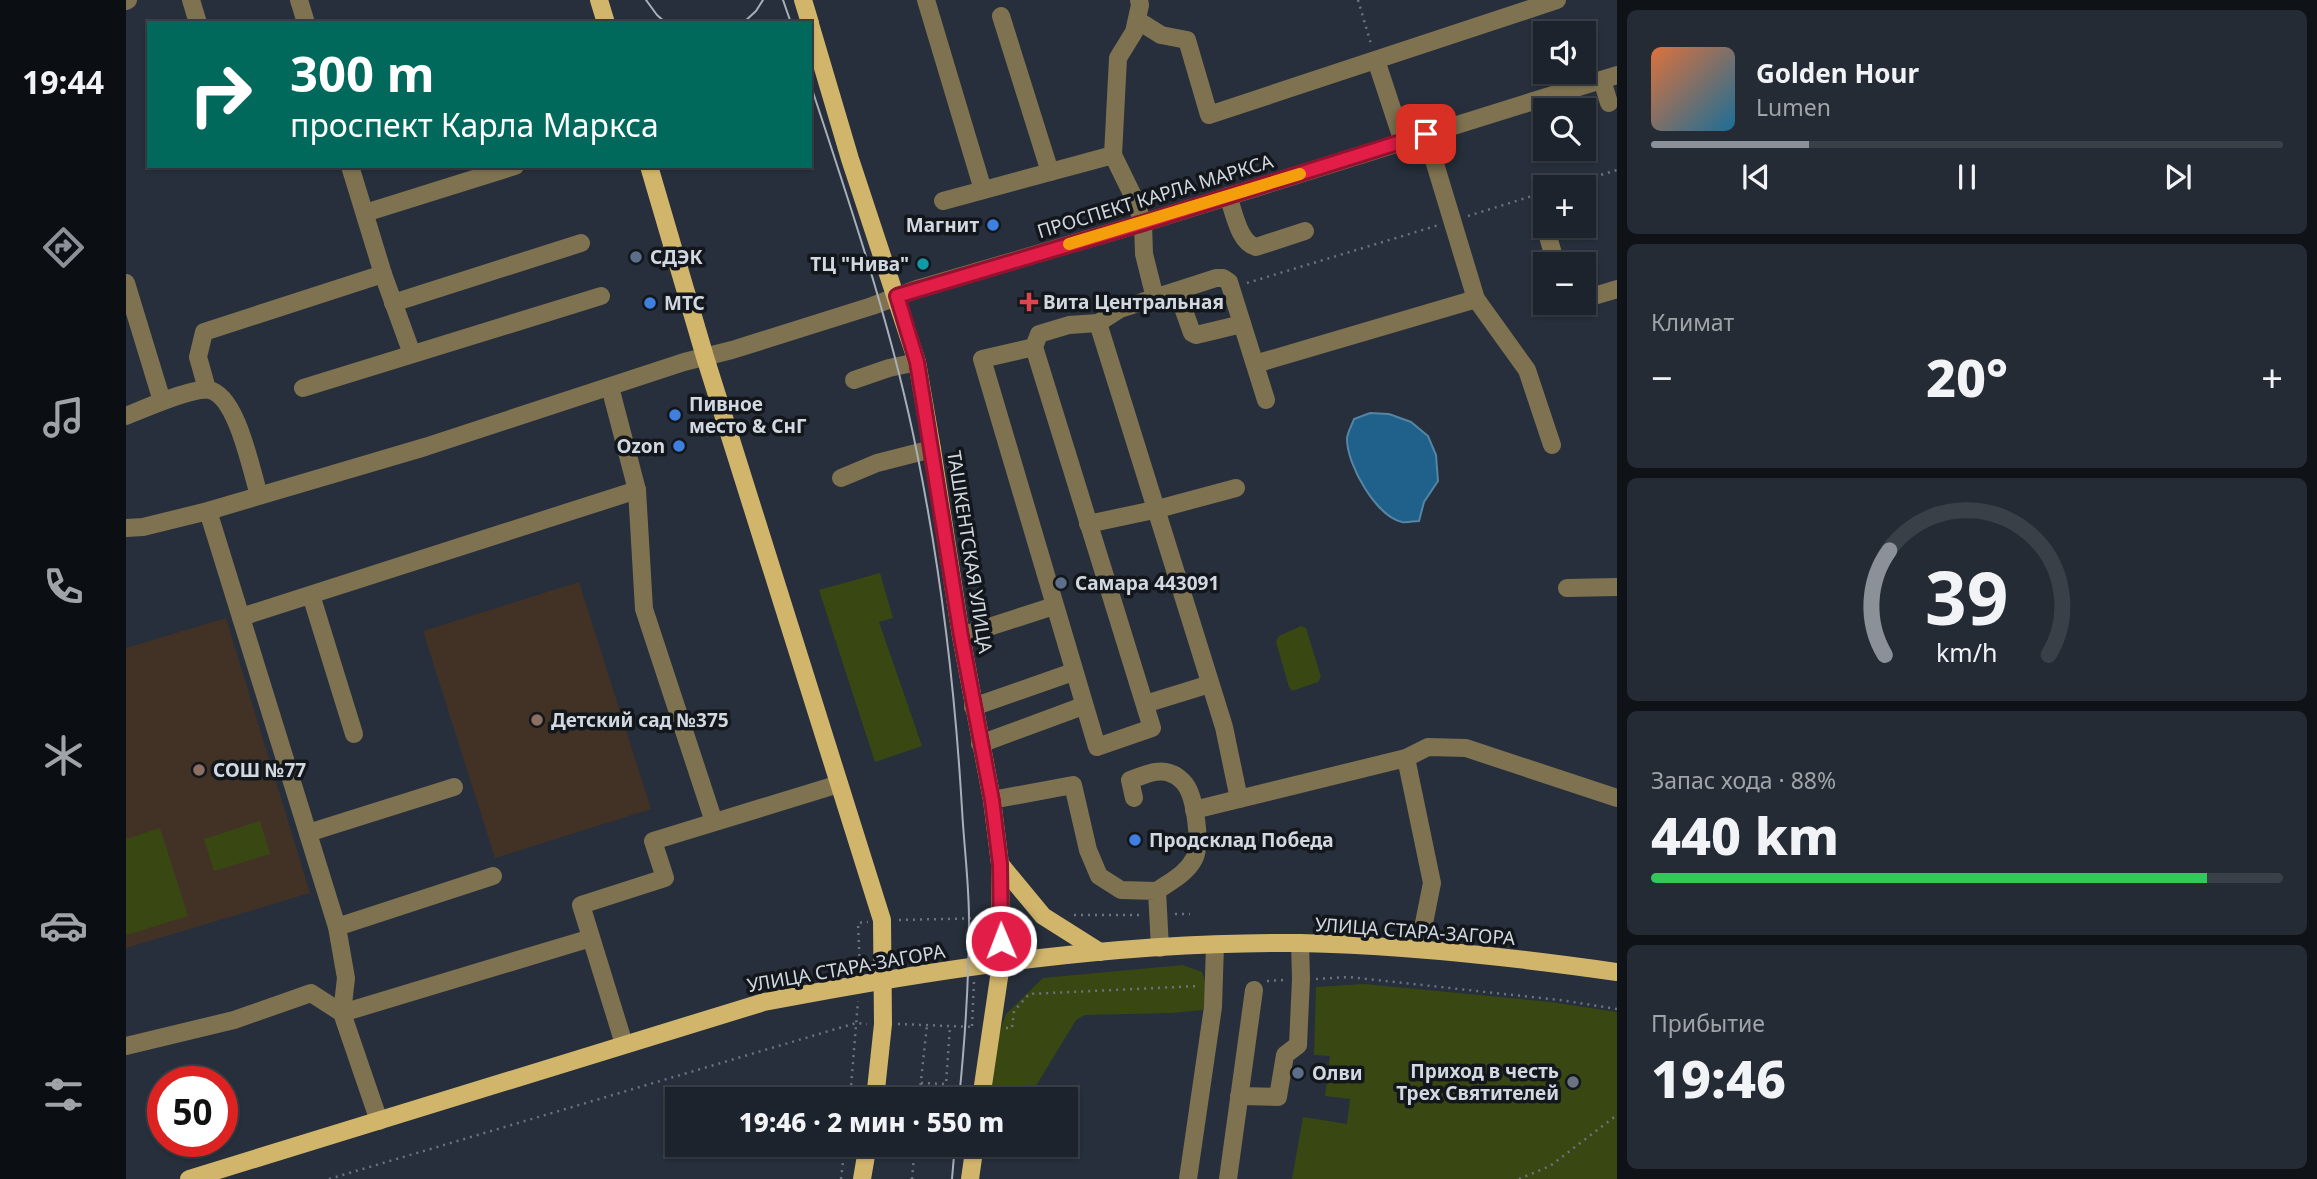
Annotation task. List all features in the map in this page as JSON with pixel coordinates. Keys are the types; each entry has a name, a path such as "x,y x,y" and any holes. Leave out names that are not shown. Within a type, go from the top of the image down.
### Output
{"main road":[{"path":"599,0 605,21"},
{"name":"ТАШКЕНТСКАЯ УЛИЦА","path":"803,0 809,21"},
{"name":"ТАШКЕНТСКАЯ УЛИЦА","path":"812,30 850,159 917,362 973,707 992,800 1000,864 1001,964 983,1087"},
{"path":"650,168 705,357 882,920 883,1024 876,1087"},
{"path":"1000,864 1043,916 1100,953"},
{"name":"УЛИЦА СТАРА-ЗАГОРА","path":"190,1179 764,1002 860,983 1100,953 1215,945 1300,943 1419,948 1617,972"},
{"path":"862,1179 866,1157"},
{"path":"970,1179 973,1157"}],"street":[{"path":"191,0 197,21"},
{"path":"299,0 305,21"},
{"path":"926,0 983,190"},
{"path":"1139,0 1134,32 1118,58 1113,155 1143,223 1144,254 1155,299"},
{"path":"1137,20 1161,35 1187,40 1209,114 1557,0"},
{"path":"1001,16 1050,172"},
{"path":"1376,60 1403,142"},
{"path":"1609,78 1609,103"},
{"name":"ПРОСПЕКТ КАРЛА МАРКСА","path":"126,528 144,527 208,511 425,447 684,362 1609,78"},
{"path":"1426,134 1476,299 1527,370 1552,446"},
{"path":"943,201 1113,155"},
{"path":"351,168 383,274 412,354"},
{"path":"365,213 509,168"},
{"path":"1228,196 1244,239 1251,246 1256,247 1306,231"},
{"path":"393,303 580,243"},
{"path":"207,389 198,357 204,332 383,274"},
{"path":"1034,347 982,359 1097,747 1152,728 1034,347 1039,334 1069,325 1098,323 1120,309 1223,278 1229,282 1266,400"},
{"path":"126,284 162,401"},
{"path":"1596,295 1617,289"},
{"path":"1177,291 1192,333 1196,335 1242,324"},
{"path":"303,388 601,296"},
{"path":"1255,364 1476,299"},
{"path":"1098,323 1154,510 1224,727 1239,799"},
{"path":"854,380 917,362"},
{"path":"610,387 637,489 644,609 715,822"},
{"path":"126,416 162,401 207,389 220,394 233,410 259,495"},
{"path":"842,478 877,463 932,449"},
{"path":"1088,524 1236,488"},
{"path":"241,617 637,489"},
{"path":"208,511 337,927 346,978 342,1013 379,1121"},
{"path":"1567,587 1617,587"},
{"path":"311,595 354,734"},
{"path":"961,636 1054,606"},
{"path":"973,707 1073,672"},
{"path":"1145,704 1210,684"},
{"path":"980,744 1083,706"},
{"path":"1194,810 1406,758 1427,747 1466,748 1617,798"},
{"path":"1406,758 1432,883 1419,948"},
{"path":"992,800 1073,785 1088,850 1099,876 1121,890 1157,891 1186,872 1196,856 1198,836 1194,810 1186,784 1172,774 1159,771 1130,780 1134,798"},
{"path":"624,1044 581,905 665,878 653,841 839,784"},
{"path":"308,833 454,787"},
{"path":"337,927 494,876"},
{"path":"1157,891 1160,948"},
{"path":"126,1046 234,1020 311,993 342,1013 591,938"},
{"path":"1239,1096 1278,1097 1285,1055 1298,1045 1300,943"},
{"path":"1188,1179 1214,985 1215,945"},
{"path":"1227,1179 1259,986"}],"path":[{"path":"1358,0 1376,60"},
{"path":"1596,176 1617,170"},
{"path":"1230,288 1533,196"},
{"path":"1069,915 1190,914"},
{"path":"851,1087 860,983 858,923 1001,917"},
{"path":"1259,986 1301,979 1348,977 1560,1000 1617,1009"},
{"path":"329,1179 856,1023 1012,1028 1014,1011 1029,994 1214,985"},
{"path":"920,1087 927,1025"},
{"path":"921,1083 946,1084 950,1025"},
{"path":"1518,1179 1550,1166 1617,1115"},
{"path":"841,1179 844,1157"},
{"path":"912,1179 914,1157"}],"shaded area":[{"name":"Детский сад №375","path":"579,582 651,809 495,858 423,631"},
{"name":"СОШ №77","path":"226,618 310,893 126,948 126,648"}],"green space":[{"path":"880,573 893,618 879,622 922,746 875,762 819,590"},
{"path":"1301,626 1306,628 1321,677 1318,682 1292,691 1276,642 1279,636"},
{"path":"260,821 270,854 214,871 204,839"},
{"path":"160,828 188,916 126,935 126,839"},
{"path":"1183,965 1202,972 1206,990 1203,1010 1085,1015 1076,1020 1035,1087 992,1087 998,1037 1006,1014 1043,978"},
{"path":"1364,984 1551,1002 1617,1012 1617,1179 1292,1179 1303,1117 1347,1124 1350,1099 1325,1096 1330,1056 1314,1055 1316,987"}],"water":[{"path":"1370,413 1389,414 1411,422 1428,436 1436,455 1438,481 1424,502 1419,521 1404,522 1392,518 1382,510 1365,488 1352,462 1347,437 1354,419"}],"tram line":[{"path":"646,0 664,21"},
{"path":"745,21 763,0"},
{"path":"783,0 790,21"},
{"path":"812,89 869,266 895,359 926,497 940,586 955,719 969,906 965,1032 960,1087"},
{"path":"952,1179 954,1157"}],"slow traffic":[{"path":"1069,244 1300,174"}],"place":[{"name":"Магнит","path":"993,225"},
{"name":"СДЭК","path":"636,257"},
{"name":"ТЦ \"Нива\"","path":"923,264"},
{"name":"Вита Центральная","path":"1029,302"},
{"name":"МТС","path":"650,303"},
{"name":"Пивное место & СнГ","path":"675,415"},
{"name":"Ozon","path":"679,446"},
{"name":"Самара 443091","path":"1061,583"},
{"name":"Детский сад №375","path":"537,720"},
{"name":"СОШ №77","path":"199,770"},
{"name":"Продсклад Победа","path":"1135,840"},
{"name":"Олви","path":"1298,1073"},
{"name":"Приход в честь Трех Святителей","path":"1573,1082"}],"route":[{"path":"1001,941 1000,864 992,800 961,636 917,362 897,296 1143,223 1426,134"}]}
